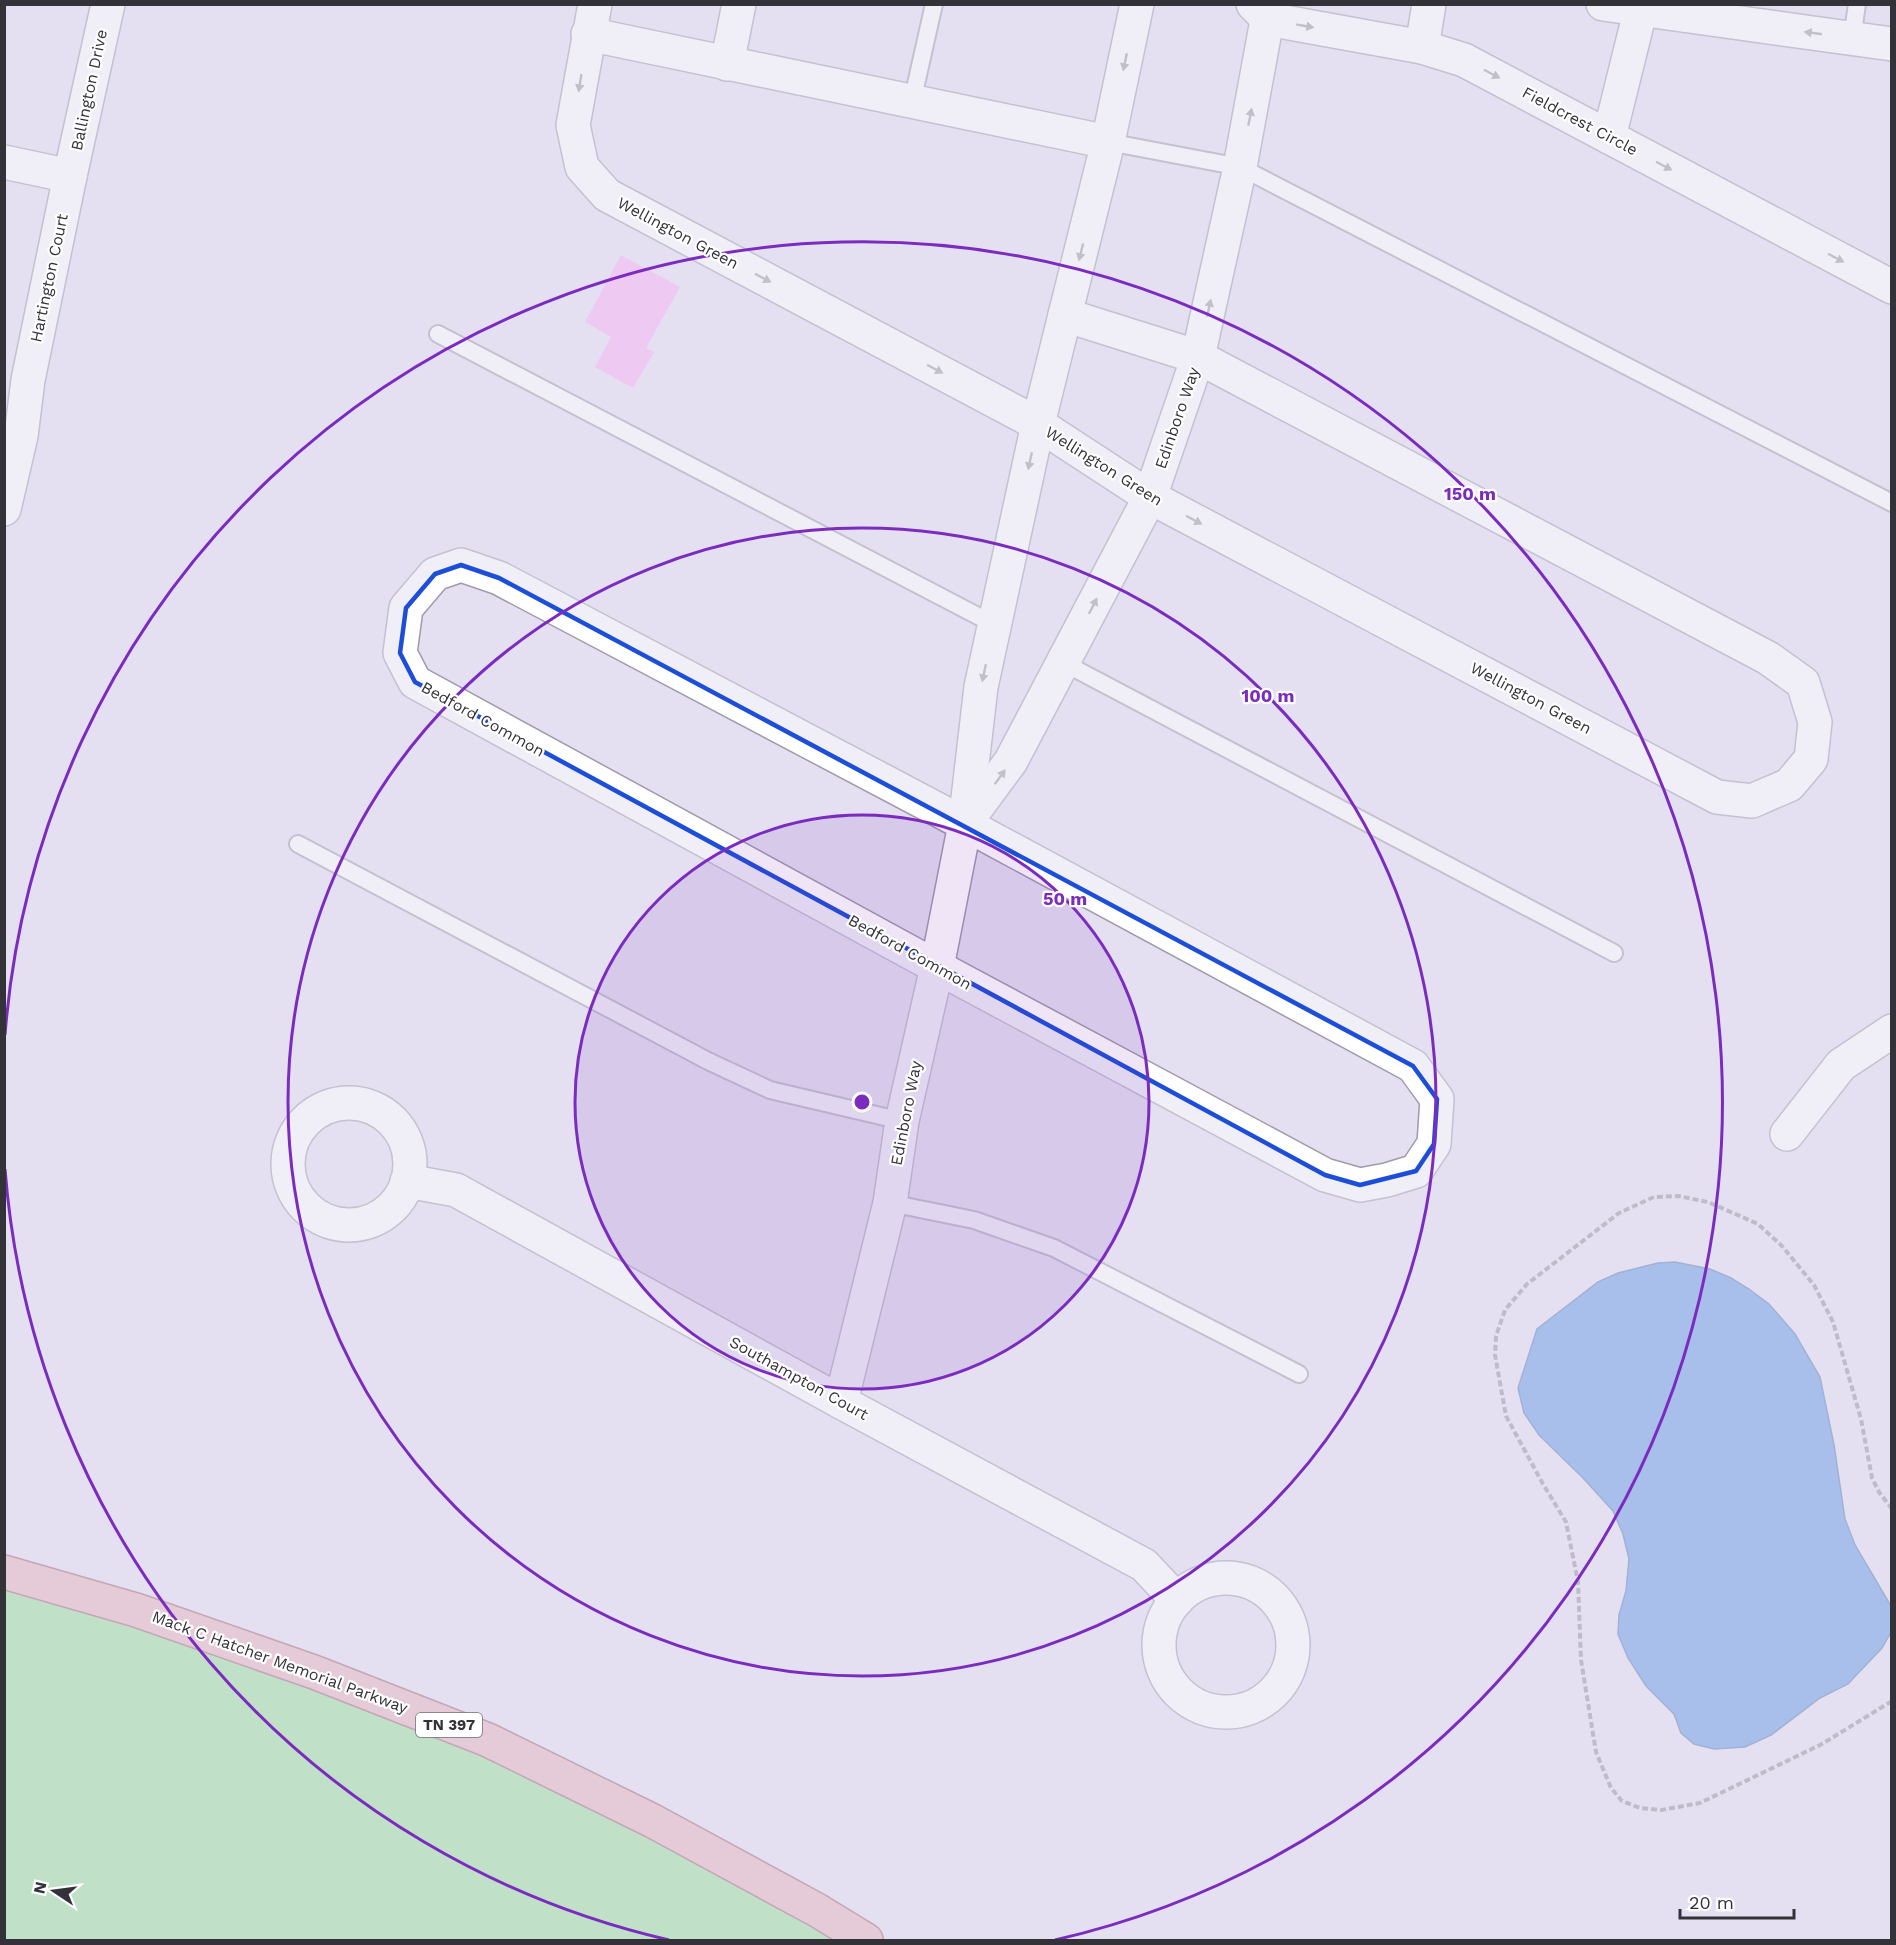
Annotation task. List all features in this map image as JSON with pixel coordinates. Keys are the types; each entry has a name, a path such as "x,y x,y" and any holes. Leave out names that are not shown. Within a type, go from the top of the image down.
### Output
{"main road":[{"name":"Mack C Hatcher Memorial Parkway","path":"4,1572 136,1610 314,1672 488,1740 653,1821 817,1910 866,1941"}],"street":[{"name":"Ballington Drive","path":"70,176 108,4"},
{"path":"727,64 739,4"},
{"name":"Edinboro Way","path":"841,1402 890,1203 902,1121 937,967 965,824 981,687 1038,424 1108,142 1137,4"},
{"path":"1422,47 1430,4"},
{"path":"1603,4 1642,7 1892,44"},
{"path":"1609,136 1642,7"},
{"name":"Edinboro Way","path":"965,824 1011,761 1150,497 1198,357 1240,167 1264,10"},
{"name":"Fieldcrest Circle","path":"1264,10 1422,47 1464,60 1892,287"},
{"name":"Wellington Green","path":"1065,315 1198,357 1768,658 1803,683 1815,722 1811,759 1789,785 1752,801 1718,797 1150,497 1038,424 607,195 582,167 573,125 592,19 727,64 1108,142"},
{"path":"4,162 70,176"},
{"name":"Hartington Court","path":"4,509 21,436 16,388 70,176"},
{"name":"Bedford Common","path":"461,565 499,578 965,824 1413,1066 1437,1099 1434,1144 1416,1171 1360,1185 1325,1175 937,967 415,682 400,653 406,608 435,574 461,565"},
{"path":"1787,1134 1840,1065 1892,1031"},
{"name":"Southampton Court","path":"407,1181 456,1190 841,1402 1144,1565 1177,1600"},
{"path":"1214,1579 1236,1579 1256,1586 1275,1599 1287,1618 1293,1640 1291,1662 1282,1683 1266,1699 1246,1710 1224,1713 1202,1708 1183,1697 1169,1681 1161,1661 1159,1639 1165,1618 1177,1600 1194,1587 1214,1579"}],"lane":[{"path":"912,102 934,4"},
{"path":"1852,38 1857,4"},
{"path":"1108,142 1240,167 1892,503"},
{"path":"438,334 995,625"},
{"path":"1064,663 1614,953"},
{"path":"298,844 708,1061 770,1090 902,1121"},
{"path":"890,1203 974,1220 1054,1248 1299,1374"}],"path":[{"path":"1892,1509 1872,1478 1861,1419 1833,1322 1814,1285 1782,1246 1758,1224 1708,1202 1678,1196 1654,1197 1619,1213 1527,1284 1505,1310 1496,1336 1495,1355 1506,1416 1566,1522 1578,1582 1581,1660 1596,1752 1611,1788 1622,1801 1640,1808 1661,1810 1700,1803 1822,1744 1892,1701"}],"highlighted area":[{"path":"461,565 499,578 1413,1066 1437,1099 1434,1144 1416,1171 1360,1185 1325,1175 415,682 400,653 406,608 435,574"}],"green space":[{"path":"4,1572 488,1740 866,1940 5,1940"}],"water":[{"path":"1675,1262 1710,1269 1731,1278 1769,1304 1795,1334 1820,1377 1834,1445 1845,1519 1855,1545 1891,1606 1891,1632 1882,1648 1848,1684 1820,1698 1771,1735 1745,1747 1714,1749 1694,1744 1681,1733 1674,1714 1646,1686 1628,1658 1618,1634 1629,1559 1623,1534 1613,1511 1539,1435 1524,1413 1518,1388 1537,1329 1598,1282 1618,1273 1658,1263"}],"building":[{"path":"621,255 680,287 646,348 654,352 633,388 595,367 611,337 585,322"}]}
